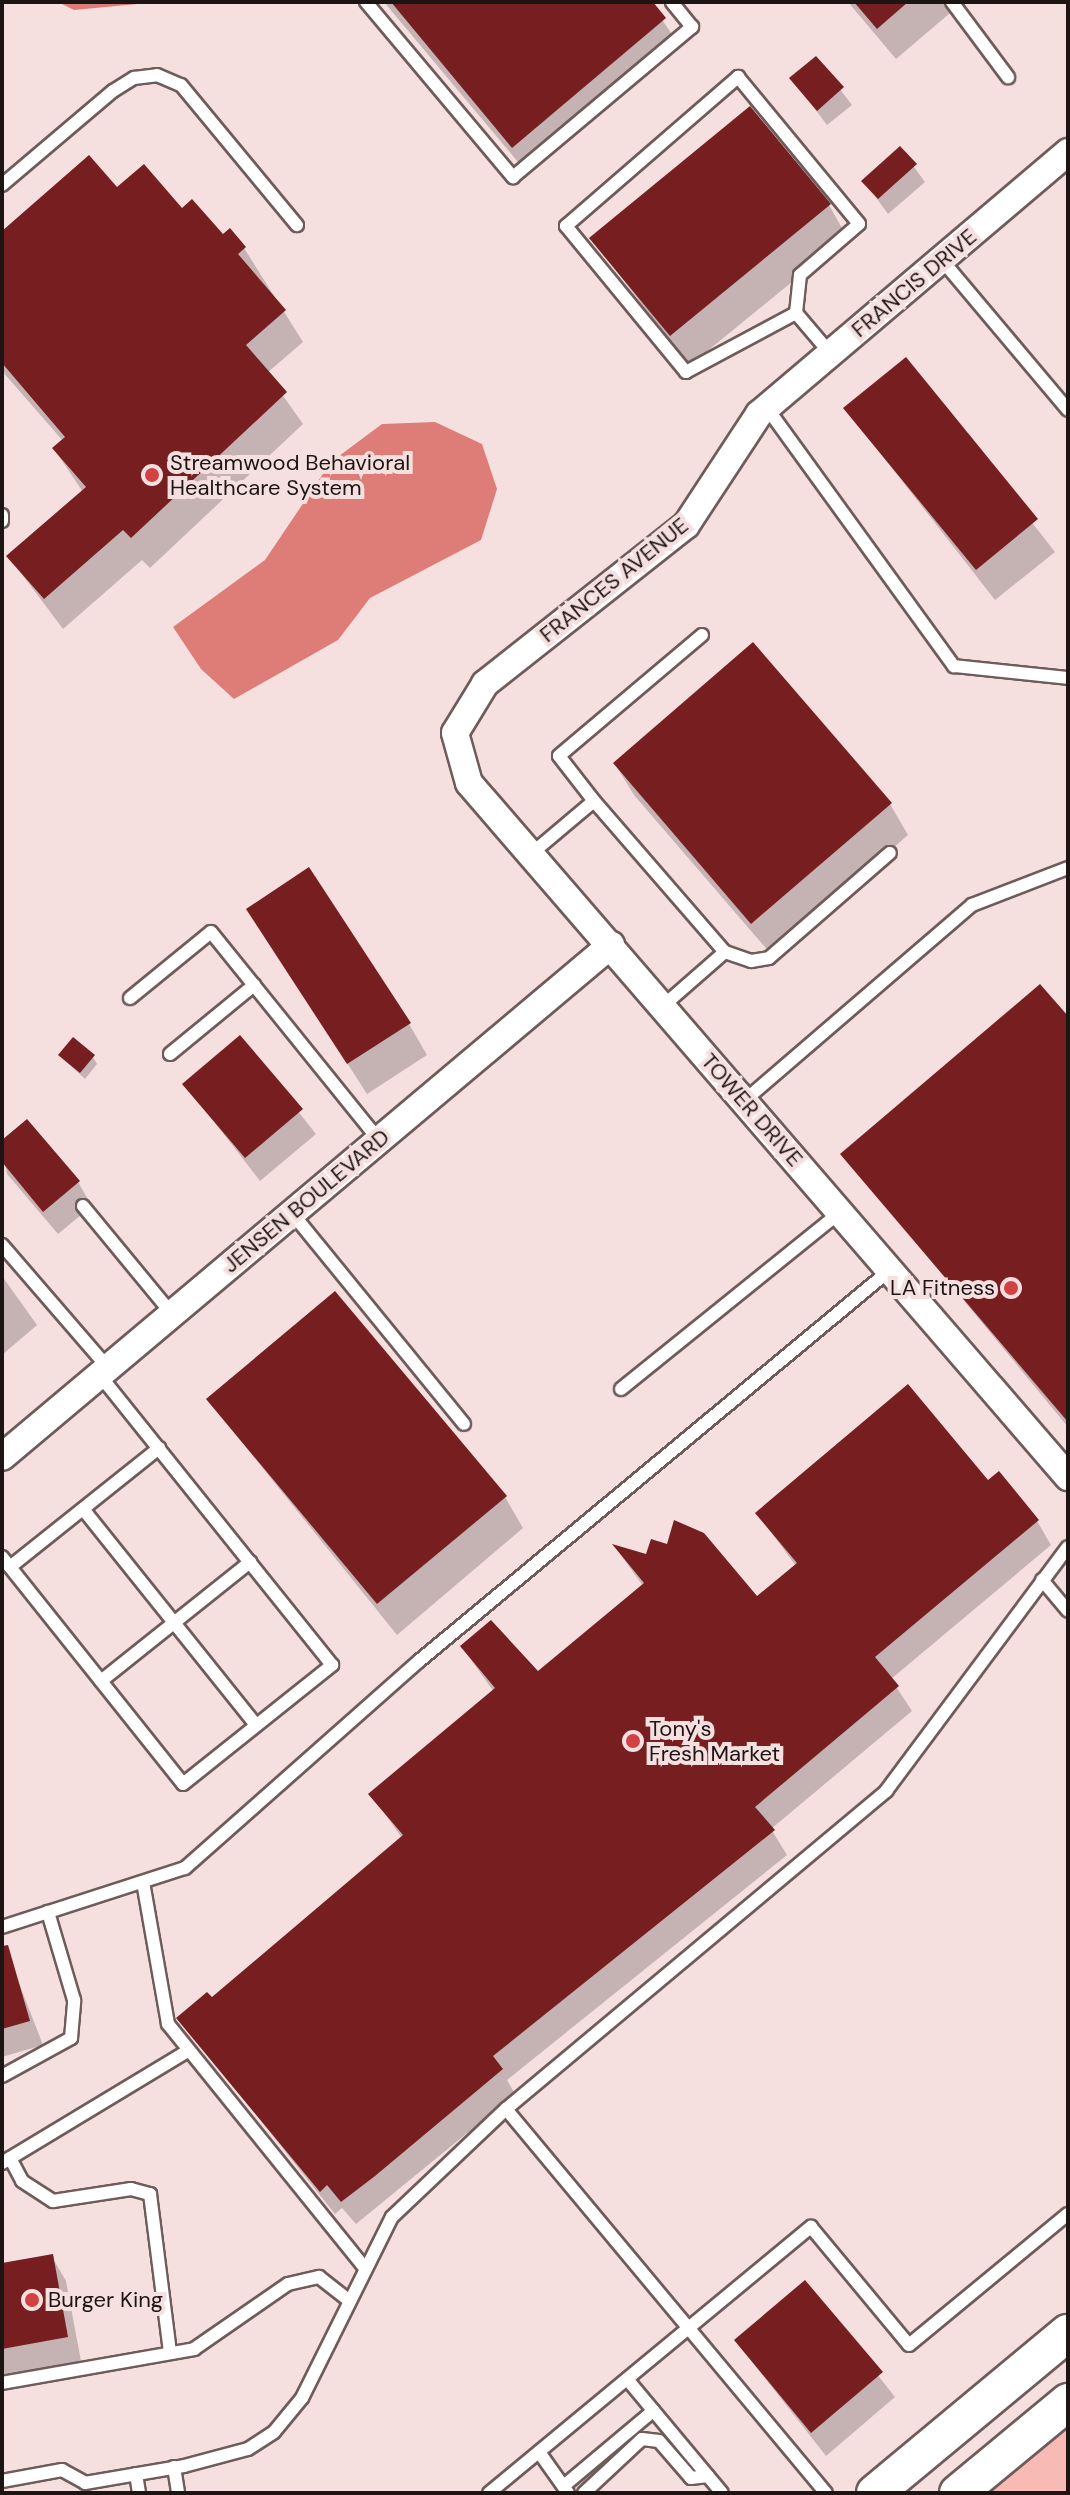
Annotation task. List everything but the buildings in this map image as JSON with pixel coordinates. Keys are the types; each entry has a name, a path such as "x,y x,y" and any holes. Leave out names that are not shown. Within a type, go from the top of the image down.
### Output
{"main road":[{"path":"875,2493 1068,2333"},
{"path":"958,2493 1068,2402"}],"street":[{"name":"FRANCIS DRIVE","path":"763,411 1068,152"},
{"name":"FRANCES AVENUE","path":"455,733 485,684 686,525 763,411"},
{"name":"TOWER DRIVE","path":"455,733 469,783 1068,1477"},
{"name":"JENSEN BOULEVARD","path":"3,1455 611,945"}],"lane":[{"path":"366,2 513,177 692,27 672,2"},
{"path":"952,2 1008,77"},
{"path":"2,185 113,91 134,78 157,75 181,85 297,225"},
{"path":"796,313 686,372 566,226 738,77 859,224 800,275 796,313 830,353"},
{"path":"941,259 1068,410"},
{"path":"763,411 954,666 1068,678"},
{"path":"2,515 2,521"},
{"path":"702,635 559,756 594,801 725,952 751,961 769,958 890,853"},
{"path":"531,854 594,801"},
{"path":"744,1101 972,905 1068,868"},
{"path":"130,998 211,932 379,1140"},
{"path":"663,1006 725,952"},
{"path":"170,1054 254,985"},
{"path":"83,1206 172,1314"},
{"path":"621,1389 840,1212"},
{"path":"292,1213 464,1424"},
{"path":"2,1245 332,1665 183,1784 6,1562 83,1509 159,1448"},
{"path":"2,1927 185,1868 419,1661 890,1270"},
{"path":"83,1509 256,1725"},
{"path":"2,2481 62,2470 81,2488 248,2449 274,2432 302,2398 346,2298 392,2217 506,2109 886,1791 1068,1547"},
{"path":"101,1681 250,1562"},
{"path":"1042,1580 1068,1611"},
{"path":"143,1882 168,2024 363,2266"},
{"path":"2,2076 71,2038 74,2000 48,1912"},
{"path":"170,2353 150,2194 131,2189 53,2201 22,2181 6,2161 188,2051"},
{"path":"506,2109 826,2493"},
{"path":"489,2493 811,2227 909,2345 1068,2214"},
{"path":"2,2383 170,2353 232,2329 288,2284 319,2277 346,2298"},
{"path":"627,2379 722,2493"},
{"path":"539,2452 567,2488 653,2411"},
{"path":"584,2493 642,2439 659,2441 691,2478 708,2476"},
{"path":"174,2467 178,2493"},
{"path":"136,2474 139,2493"}],"shaded area":[{"path":"58,2 159,2 74,10"},
{"path":"435,422 482,444 497,489 481,540 370,598 338,640 234,699 201,669 173,627 265,560 331,462 382,424"},
{"path":"1068,2426 1068,2493 988,2493"}],"place":[{"name":"Streamwood Behavioral Healthcare System","path":"152,475"},
{"name":"LA Fitness","path":"1011,1288"},
{"name":"Tony's Fresh Market","path":"633,1741"},
{"name":"Burger King","path":"32,2300"}]}
